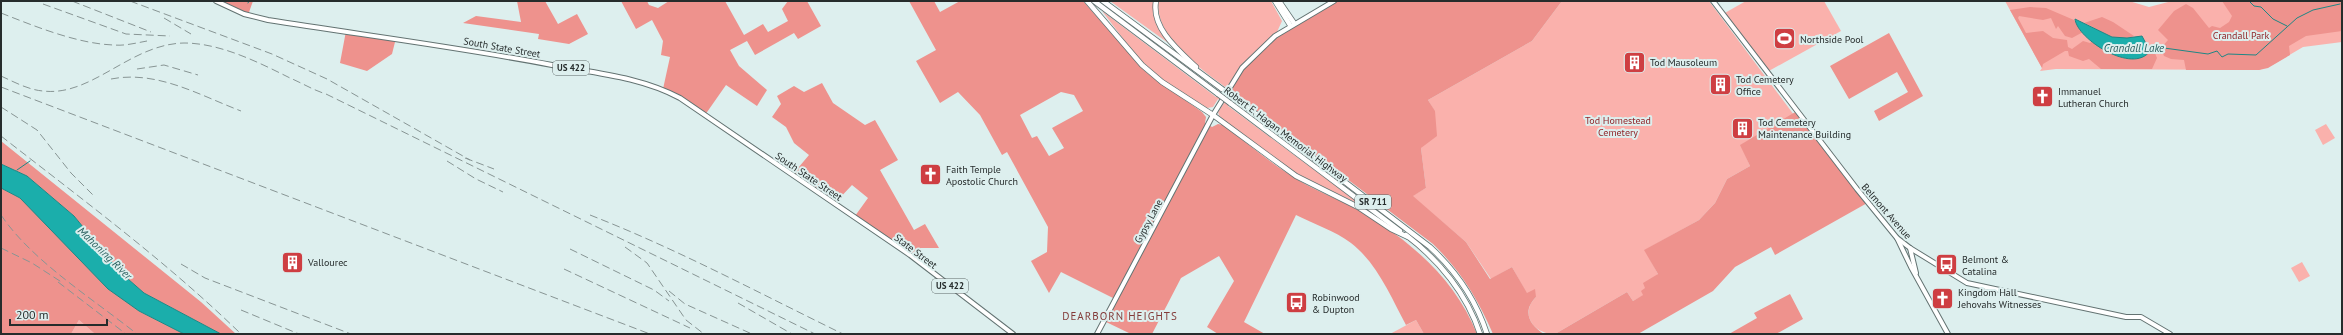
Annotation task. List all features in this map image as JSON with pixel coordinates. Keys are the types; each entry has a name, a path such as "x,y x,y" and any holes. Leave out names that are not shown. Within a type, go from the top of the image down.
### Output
{"highway":[{"path":"1087,1 1149,71 1213,115 1296,176 1358,207 1391,229 1408,237"},
{"name":"Robert E. Hagan Memorial Highway","path":"1094,1 1408,237 1436,261 1452,280 1469,308 1480,334"},
{"name":"Robert E. Hagan Memorial Highway","path":"1103,1 1231,95 1430,247 1449,266 1464,285 1478,311 1487,334"},
{"path":"1156,1 1156,13 1162,30 1200,73"},
{"path":"1275,1 1292,24"},
{"path":"1279,1 1292,24"}],"main road":[{"name":"South State Street","path":"216,1 244,14 268,20 490,53 652,85 680,98 886,238"},
{"name":"Gypsy Lane","path":"1097,334 1213,115 1242,68 1259,49 1292,24 1334,1"},
{"name":"Belmont Avenue","path":"1713,1 1847,176 1897,238 1910,248 1967,283 2126,317 2141,317 2170,334"},
{"name":"State Street","path":"886,238 1013,334"},
{"path":"1897,238 1911,267 1917,275 1948,334"},
{"path":"1910,248 1917,275"}],"green space":[{"path":"221,1 253,1 248,15 220,3"},
{"path":"517,1 545,1 558,24 577,14 588,34 569,44 538,39 539,34 463,23 476,16 521,22"},
{"path":"621,1 647,1 649,5 658,8 669,1 725,1 744,35 763,24 768,32 788,21 782,9 788,1 807,1 821,26 798,39 794,33 755,55 747,41 730,50 739,66 767,90 757,106 726,85 705,115 663,89 670,57 661,55 663,41 652,20 636,29"},
{"path":"909,1 934,1 940,12 960,1 1083,1 1147,73 1202,112 1206,117 1205,123 1212,127 1218,124 1223,125 1284,171 1320,192 1367,215 1417,252 1446,281 1458,297 1477,334 1424,334 1416,320 1406,325 1383,281 1360,251 1338,235 1296,215 1244,322 1265,334 1218,334 1207,327 1234,281 1219,256 1181,278 1152,334 1131,334 1104,321 1115,299 1061,272 1049,293 1031,261 1047,252 1048,227 1007,152 1002,155 980,115 958,92 940,103 916,61 936,50","holes":["1061,92 1074,95 1083,111 1052,128 1064,148 1049,156 1037,136 1032,138 1020,115"]},
{"path":"1110,1 1154,1 1154,11 1171,45"},
{"path":"1158,1 1271,1 1282,21 1277,32 1290,25 1228,89 1193,62 1172,40 1164,28 1159,15"},
{"path":"1334,1 1562,1 1532,41 1428,100 1435,111 1437,136 1421,148 1426,188 1413,196 1466,242 1490,279 1512,267 1527,293 1535,289 1536,297 1529,307 1529,317 1534,326 1544,334 1493,334 1468,286 1452,264 1433,244 1228,89 1242,68 1275,36"},
{"name":"Tod Homestead Cemetery","path":"1562,1 1709,1 1794,115 1741,145 1750,166 1727,179 1715,203 1699,220 1645,250 1658,274 1645,288 1644,295 1633,301 1627,292 1555,334 1541,331 1531,322 1529,310 1531,303 1536,297 1527,294 1512,267 1491,279 1466,242 1412,196 1426,188 1421,148 1435,112 1428,100 1532,41"},
{"name":"Northside Pool","path":"1746,1 1824,1 1841,31 1767,72 1723,14"},
{"name":"Crandall Park","path":"2005,1 2129,1 2149,7 2172,1 2342,1 2342,42 2303,47 2274,64 2259,70 2056,69 2040,71 2042,68"},
{"path":"2222,1 2342,1 2342,31 2306,36 2289,46 2290,55 2268,68 2259,70 2186,70 2184,60 2171,59 2164,56 2161,48 2168,40 2158,30 2174,11 2186,4 2193,8 2209,28 2212,26 2220,28 2229,22 2232,16"},
{"path":"2030,7 2046,8 2074,20 2083,32 2072,38 2065,36 2058,26 2056,29 2051,18 2043,20 2019,16 2018,18 2026,33 2043,31 2053,38 2067,40 2068,47 2072,49 2083,41 2090,43 2092,41 2104,50 2132,59 2136,59 2152,46 2157,58 2152,69 2101,69 2089,59 2083,61 2069,56 2068,51 2065,51 2043,64 2042,68 2010,10"},
{"path":"1102,11 1216,97 1218,94 1230,103 1228,106 1363,206 1298,175 1220,118 1218,112 1224,103 1218,99 1213,107 1207,108 1163,80 1137,57"},
{"path":"2102,17 2113,22 2134,36 2121,39 2108,35 2084,23"},
{"path":"346,31 396,38 392,54 367,71 340,63"},
{"path":"1889,33 1923,96 1879,121 1874,111 1908,92 1897,72 1849,99 1830,66"},
{"path":"822,83 833,103 865,125 875,120 898,160 880,170 914,230 925,224 939,248 921,248 910,255 855,216 868,198 852,185 835,203 793,174 809,155 794,143 786,127 772,117 781,104 777,96 794,86 804,92"},
{"path":"1797,111 1869,202 1775,255 1771,247 1735,267 1713,291 1638,334 1555,334 1627,292 1633,301 1643,295 1641,291 1645,288 1643,283 1658,274 1644,250 1699,220 1715,203 1727,179 1750,166 1740,145"},
{"path":"2326,124 2335,138 2323,145 2315,130"},
{"path":"1,141 201,302 236,334 221,334 144,293 120,272 74,216 27,176 1,164"},
{"path":"1,188 20,198 139,311 184,334 95,334 79,320 71,334 1,334"},
{"path":"2302,262 2310,276 2299,282 2291,268"},
{"path":"1790,294 1803,319 1776,334 1729,334 1757,318 1754,313"},
{"path":"79,320 95,334 71,334"},
{"path":"1416,320 1424,334 1390,334"}],"water":[{"name":"Crandall Lake","path":"2075,19 2112,37 2127,38 2142,36 2150,51 2142,57 2131,59 2119,57 2107,52 2085,36 2078,27"},
{"path":"1,164 27,176 74,216 120,272 144,293 221,334 184,334 139,311 108,289 20,198 1,188"}],"waterway":[{"path":"2249,1 2254,6 2261,7 2273,19 2287,26"},
{"path":"2164,48 2208,54 2217,51 2222,57 2228,54 2256,55 2297,18 2313,10 2340,4"},
{"path":"17,170 30,161"}],"railway":[{"path":"72,1 151,32"},
{"path":"130,1 272,54 327,79 470,160"},
{"path":"43,4 126,34 170,36"},
{"path":"1,13 56,34 100,44 118,45 147,41"},
{"path":"164,18 191,34"},
{"path":"1,76 32,89 43,91 61,91 95,79 129,60 164,46 184,43 198,44 211,46 238,54 326,94 815,334"},
{"path":"137,69 164,65 198,75"},
{"path":"111,79 128,77 161,81 194,91 241,111"},
{"path":"1,87 650,334"},
{"path":"1,107 37,130 71,173 94,196"},
{"path":"1,136 154,257 213,307 241,334"},
{"path":"465,158 494,169"},
{"path":"447,161 476,179 503,192"},
{"path":"1,215 14,232 46,264 137,334"},
{"path":"590,215 686,257 843,334"},
{"path":"625,247 647,263 686,320 704,334"},
{"path":"1,248 32,263 63,283"},
{"path":"570,249 654,290 669,301"},
{"path":"181,264 205,278 351,334"},
{"path":"564,269 690,328"},
{"path":"58,282 126,334"},
{"path":"669,291 685,304 752,334"},
{"path":"738,303 792,334"},
{"path":"241,310 299,334"}],"place":[{"name":"Northside Pool","path":"1784,39"},
{"name":"Tod Mausoleum","path":"1635,62"},
{"name":"Tod Cemetery Office","path":"1721,85"},
{"name":"Immanuel Lutheran Church","path":"2043,97"},
{"name":"Tod Cemetery Maintenance Building","path":"1743,128"},
{"name":"Faith Temple Apostolic Church","path":"931,175"},
{"name":"Vallourec","path":"293,262"},
{"name":"Belmont & Catalina","path":"1947,265"},
{"name":"Kingdom Hall Jehovahs Witnesses","path":"1942,298"},
{"name":"Robinwood & Dupton","path":"1296,303"}],"district":[{"name":"DEARBORN HEIGHTS","path":"1120,316"}],"water label":[{"name":"Mahoning River","path":"105,253"}]}
